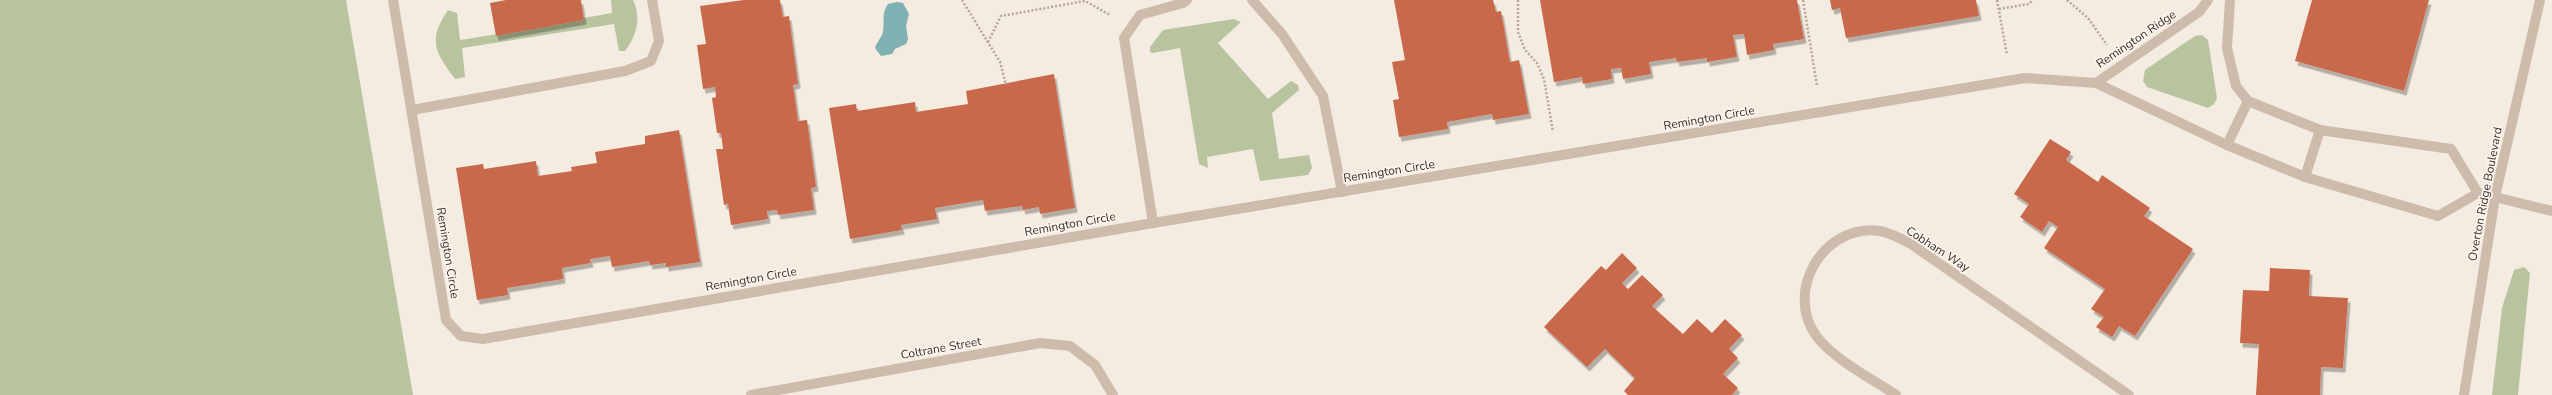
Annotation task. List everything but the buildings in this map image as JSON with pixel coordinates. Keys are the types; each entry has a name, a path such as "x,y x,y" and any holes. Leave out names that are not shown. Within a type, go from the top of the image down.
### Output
{"street":[{"name":"Remington Circle","path":"393,0 446,320 462,336 483,339 1153,223 2012,80 2025,78 2096,83"},
{"path":"412,110 626,71 651,60 659,41 652,0"},
{"path":"1153,223 1124,38 1140,15 1183,3 1187,0"},
{"path":"1252,0 1282,34 1324,96 1342,192"},
{"name":"Remington Ridge","path":"2096,83 2199,12 2208,0"},
{"path":"2230,0 2227,48 2236,86 2248,100 2320,130 2450,149 2478,194"},
{"name":"Overton Ridge Boulevard","path":"2464,395 2495,197 2540,0"},
{"path":"2096,83 2227,144 2305,177 2438,216 2478,194 2552,211"},
{"path":"2227,144 2248,100"},
{"path":"2305,177 2320,130"},
{"name":"Cobham Way","path":"1896,395 1831,351 1817,337 1808,320 1804,300 1807,277 1819,255 1830,245 1845,236 1859,232 1880,231 1911,244 2128,395"},
{"name":"Coltrane Street","path":"751,395 1040,343 1070,346 1095,365 1112,395"}],"path":[{"path":"962,0 1000,62 1006,85"},
{"path":"1518,0 1518,32 1525,50 1537,63 1544,78 1556,156"},
{"path":"1803,0 1821,112"},
{"path":"1998,0 2012,80"},
{"path":"1999,9 2029,4 2033,0"},
{"path":"2067,0 2088,18 2122,65"},
{"path":"988,42 1001,16 1085,1 1132,26"}],"green space":[{"path":"0,0 346,0 413,395 0,395"},
{"path":"611,0 633,0 636,7 637,20 635,33 625,51 619,51 614,24 462,48 465,77 455,79 438,53 436,38 442,20 448,10 457,13 460,40 584,20 584,18 612,13"},
{"path":"1234,19 1241,22 1218,43 1268,99 1291,81 1298,85 1299,90 1272,113 1279,159 1309,155 1312,168 1308,175 1260,181 1253,149 1207,157 1208,168 1199,164 1180,48 1153,53 1150,52 1150,47 1163,30"},
{"path":"2202,35 2208,40 2217,98 2214,104 2208,108 2147,87 2143,81 2145,70 2195,36"},
{"path":"2524,267 2530,273 2518,395 2492,395 2502,308 2514,270"}],"water":[{"path":"897,2 903,3 909,14 906,26 908,39 906,44 895,49 892,54 881,56 875,48 881,38 884,27 885,11 888,4"}]}
